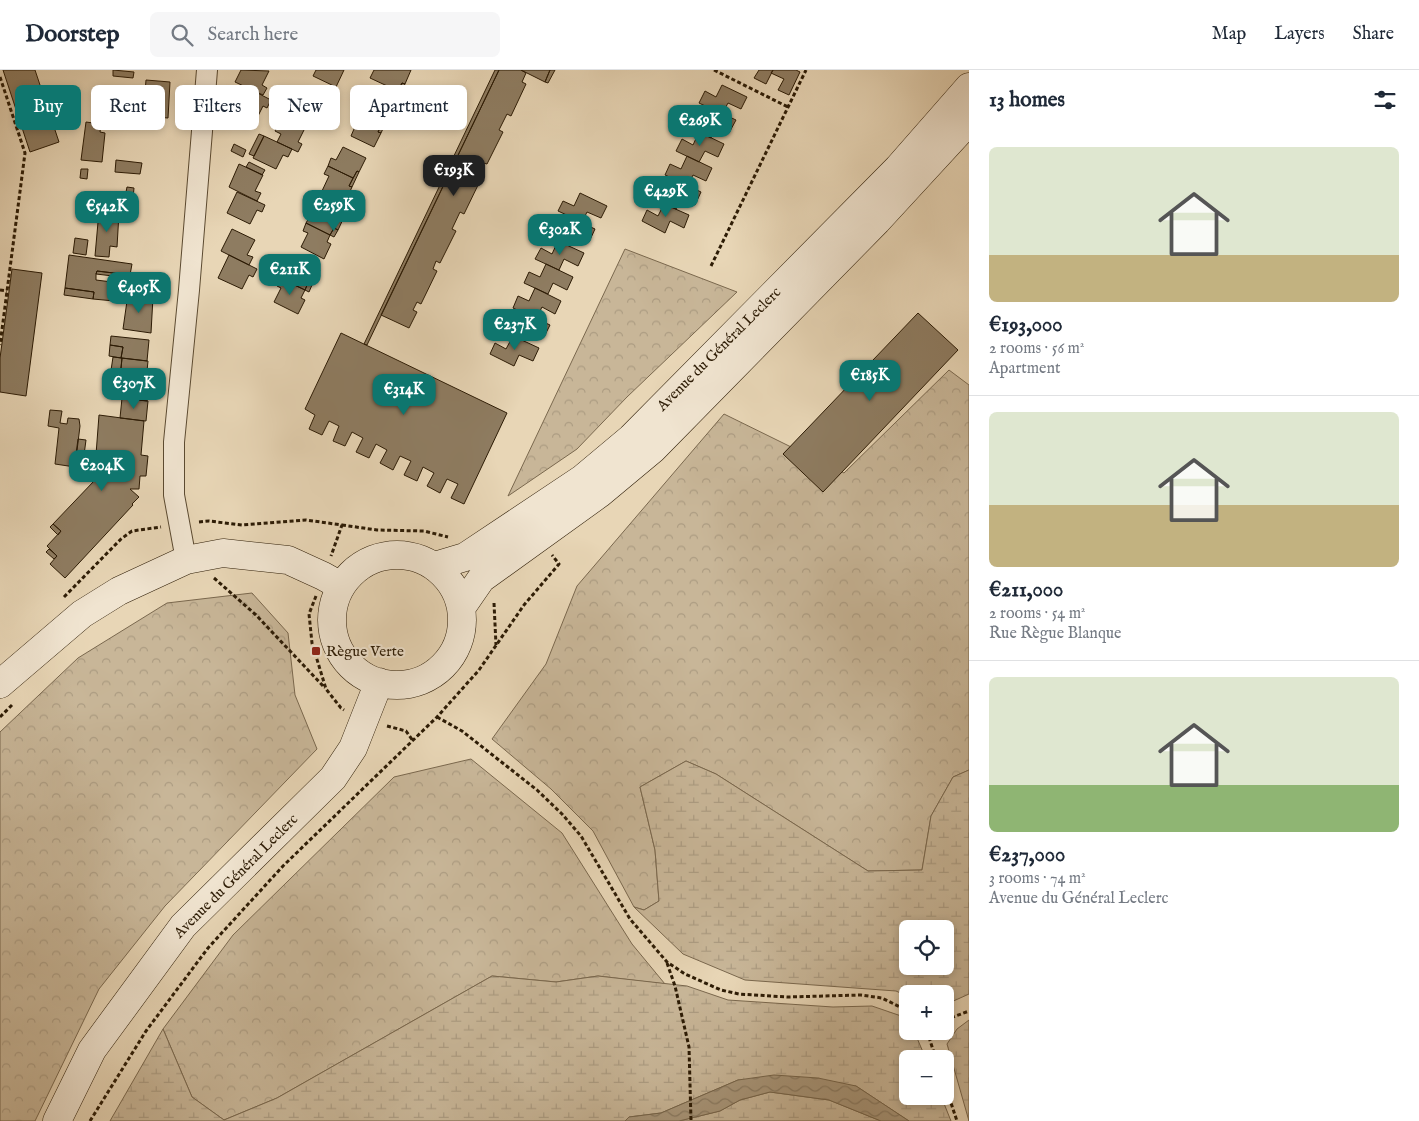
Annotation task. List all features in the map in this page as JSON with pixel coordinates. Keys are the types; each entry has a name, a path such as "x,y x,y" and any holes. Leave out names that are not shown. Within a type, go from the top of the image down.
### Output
{"main road":[{"name":"Avenue du Général Leclerc","path":"435,566 465,557 582,479 631,438 898,168 969,88"},
{"name":"Avenue du Général Leclerc","path":"461,608 481,579 599,494 653,449 877,221 969,121"},
{"path":"6,681 82,614 119,591 197,566 223,553 288,560 332,581 352,572 366,562 384,556 401,555 419,558 435,566 447,578 456,592 461,608 462,630 455,650 441,668 422,680 401,685 379,682 361,674 346,661 336,644 332,624 332,581"},
{"name":"Avenue du Général Leclerc","path":"57,1121 92,1050 183,926 333,778 353,748 379,682"}],"street":[{"path":"197,566 180,525 174,495 174,442 190,280 207,70"}],"path":[{"path":"714,70 788,107"},
{"path":"711,266 806,70"},
{"path":"0,77 25,153 0,345"},
{"path":"0,290 7,291"},
{"path":"62,599 120,539 132,531 209,521 242,525 306,520 377,530 424,531 441,534 450,538"},
{"path":"326,689 312,643 309,614 332,581 337,542 342,524"},
{"path":"90,1121 146,1031 208,948 283,866 437,717 479,670 524,605 559,564 538,538"},
{"path":"197,566 256,615 326,689 341,708 365,720 406,731 413,741"},
{"path":"0,717 6,681"},
{"path":"437,717 462,731 537,790 562,814 581,836 630,919 667,962 685,974 721,990 739,994 787,997 861,995 882,998 899,1006"},
{"path":"667,962 675,986 689,1046 691,1121"},
{"path":"954,1017 969,1011"},
{"path":"952,1105 957,1121"}],"green space":[{"path":"625,249 737,292 627,397 577,449 508,496"},
{"path":"949,370 969,385 969,770 953,777 931,816 922,870 868,871 716,774 686,761 640,787 655,850 659,901 644,910 634,907 593,831 551,789 492,739 546,664 577,586 724,414 844,473"},
{"path":"252,593 288,633 295,695 317,749 165,906 99,989 35,1121 0,1121 0,732 78,658 167,603"},
{"path":"471,759 562,833 632,944 665,984 598,976 556,982 492,976 277,1098 224,1120 192,1097 163,1029 233,935 394,777"},
{"path":"686,761 716,774 868,871 922,870 931,816 953,777 969,770 969,994 954,1001 954,985 899,985 899,992 745,980 683,954 634,907 644,910 659,901 655,850 640,787"},
{"path":"492,976 556,982 598,976 687,986 728,1000 833,1007 872,1006 899,1015 899,1040 918,1040 922,1050 899,1050 899,1105 945,1105 951,1121 909,1121 856,1086 738,1080 661,1113 629,1117 625,1121 110,1121 163,1029 192,1097 224,1120 277,1098"},
{"path":"969,1020 969,1121 954,1068 954,1050 949,1050 947,1044 950,1040 954,1040 954,1034"},
{"path":"770,1092 829,1100 881,1121 679,1121 720,1111 740,1100"}],"water":[{"path":"774,1075 818,1078 856,1086 909,1121 881,1121 829,1100 770,1092 740,1100 720,1111 679,1121 625,1121 629,1117 661,1113 738,1080"}],"building":[{"path":"3,70 35,70 40,85 15,85 15,106"},
{"path":"113,70 134,72 133,78 113,76"},
{"path":"241,70 269,71 262,85 267,88 263,95 259,93 259,85 241,85 235,82"},
{"path":"316,70 344,70 337,85 332,85 313,76"},
{"path":"374,70 411,70 405,84 402,83 401,85 385,85 370,78"},
{"path":"495,70 499,70 367,345 364,344 467,130"},
{"path":"499,70 521,70 526,73 522,82 526,84 511,116 507,114 499,130 503,132 487,164 483,163 475,179 480,181 464,214 460,212 452,229 456,231 440,263 436,261 433,269 437,271 421,304 417,302 413,310 417,312 409,328 381,315"},
{"path":"521,70 550,70 545,82"},
{"path":"550,70 555,70 548,83 545,82"},
{"path":"759,70 773,70 766,84 754,78"},
{"path":"773,70 796,70 800,72 789,95 778,90 784,79 771,73"},
{"path":"146,80 170,82 168,118 165,118 165,85 146,85"},
{"path":"722,85 747,97 741,109 728,103 722,114 699,103 705,91 716,97"},
{"path":"259,94 269,99 267,108 263,106 259,114"},
{"path":"710,108 736,120 729,133 716,127 711,138 688,127 693,116 704,121"},
{"path":"86,122 91,123 91,130 100,130 100,132 105,133 102,162 81,160"},
{"path":"23,130 55,130 59,142 30,152"},
{"path":"304,130 298,142 302,144 298,152 277,142 281,134 275,131"},
{"path":"354,130 379,130 378,132 381,133 374,147 351,136"},
{"path":"699,132 724,144 718,157 705,151 699,162 676,151 682,139 693,145"},
{"path":"259,134 264,136 254,156 249,154"},
{"path":"264,136 292,149 288,157 283,155 276,169 253,158"},
{"path":"234,144 246,150 243,157 231,151"},
{"path":"343,147 366,158 359,172 357,171 353,178 328,166 331,158 336,160"},
{"path":"687,156 712,168 706,181 693,175 688,185 665,175 670,164 681,169"},
{"path":"116,160 142,163 140,174 115,172"},
{"path":"249,162 265,170 262,175 246,167"},
{"path":"239,164 263,175 255,191 261,193 257,201 229,187"},
{"path":"328,166 353,178 349,186 352,187 345,202 322,191 329,176 324,174"},
{"path":"81,169 88,169 87,179 80,178"},
{"path":"357,171 359,172 352,187 349,186"},
{"path":"676,180 701,192 695,205 682,198 676,209 653,198 659,187 669,193"},
{"path":"127,187 134,188 133,198 125,197"},
{"path":"237,192 265,205 262,212 257,210 250,224 227,213"},
{"path":"580,193 607,206 601,218 587,212 582,222 558,211 563,201 574,206"},
{"path":"322,204 345,215 338,230 334,228 330,235 306,223 310,216 315,218"},
{"path":"664,204 689,215 684,228 670,221 665,233 642,221 647,210 658,216"},
{"path":"99,211 119,213 117,247 110,246 109,257 95,256"},
{"path":"569,217 595,229 589,242 576,235 570,246 547,235 552,224 563,230"},
{"path":"306,223 330,235 327,242 331,244 324,259 301,247 308,233 303,231"},
{"path":"334,228 338,230 334,237 330,235"},
{"path":"232,229 255,240 247,255 253,257 249,265 221,251"},
{"path":"75,238 88,240 86,255 73,253"},
{"path":"558,241 584,253 578,266 564,259 559,270 535,259 541,248 552,254"},
{"path":"69,255 132,264 130,275 97,271 96,274 96,280 120,283 119,293 126,293 125,302 93,299 94,292 65,288"},
{"path":"229,255 257,269 253,277 249,275 242,289 218,278"},
{"path":"296,258 320,270 312,285 308,283 305,290 280,278 284,271 289,273"},
{"path":"546,264 573,277 567,290 553,283 548,294 524,283 529,272 540,277"},
{"path":"12,269 42,273 26,396 0,392 0,358"},
{"path":"97,271 130,275 130,278 96,274"},
{"path":"280,278 305,290 301,298 305,300 298,314 274,302 281,288 277,286"},
{"path":"308,283 312,285 309,292 305,290"},
{"path":"65,288 94,292 93,299 64,295"},
{"path":"535,288 561,301 555,314 542,307 536,319 513,308 518,296 529,301"},
{"path":"128,294 153,297 151,333 123,329"},
{"path":"524,313 550,325 544,337 530,330 525,341 502,330 507,320 518,325"},
{"path":"918,313 958,350 823,492 783,454"},
{"path":"341,333 507,413 464,504 451,498 458,484 447,479 440,493 427,486 434,473 423,467 417,481 404,475 411,461 400,456 393,470 380,463 387,450 376,444 369,458 356,452 363,438 352,432 345,446 333,441 339,426 329,421 322,435 309,429 315,415 305,409"},
{"path":"111,336 149,340 147,361 121,358 123,347 110,345"},
{"path":"513,336 539,348 533,361 519,355 514,366 490,354 495,343 506,349"},
{"path":"110,345 123,347 121,358 109,356"},
{"path":"113,357 122,358 120,378 110,377"},
{"path":"122,358 148,361 146,381 120,378"},
{"path":"121,378 149,381 147,401 119,398"},
{"path":"122,398 148,401 146,421 120,418"},
{"path":"50,410 62,411 60,423 67,424 68,418 79,419 80,426 75,467 55,464 59,428 48,426"},
{"path":"99,415 144,421 141,455 148,456 146,476 140,476 139,489 130,489 139,497 133,505 65,578 50,564 57,556 47,546 61,531 53,524 94,481"},
{"path":"78,439 86,440 84,455 76,454"},
{"path":"53,524 61,531 58,535 50,527"},
{"path":"49,549 57,556 54,559 46,552"}],"place":[{"name":"Règue Verte","path":"316,651"}]}
